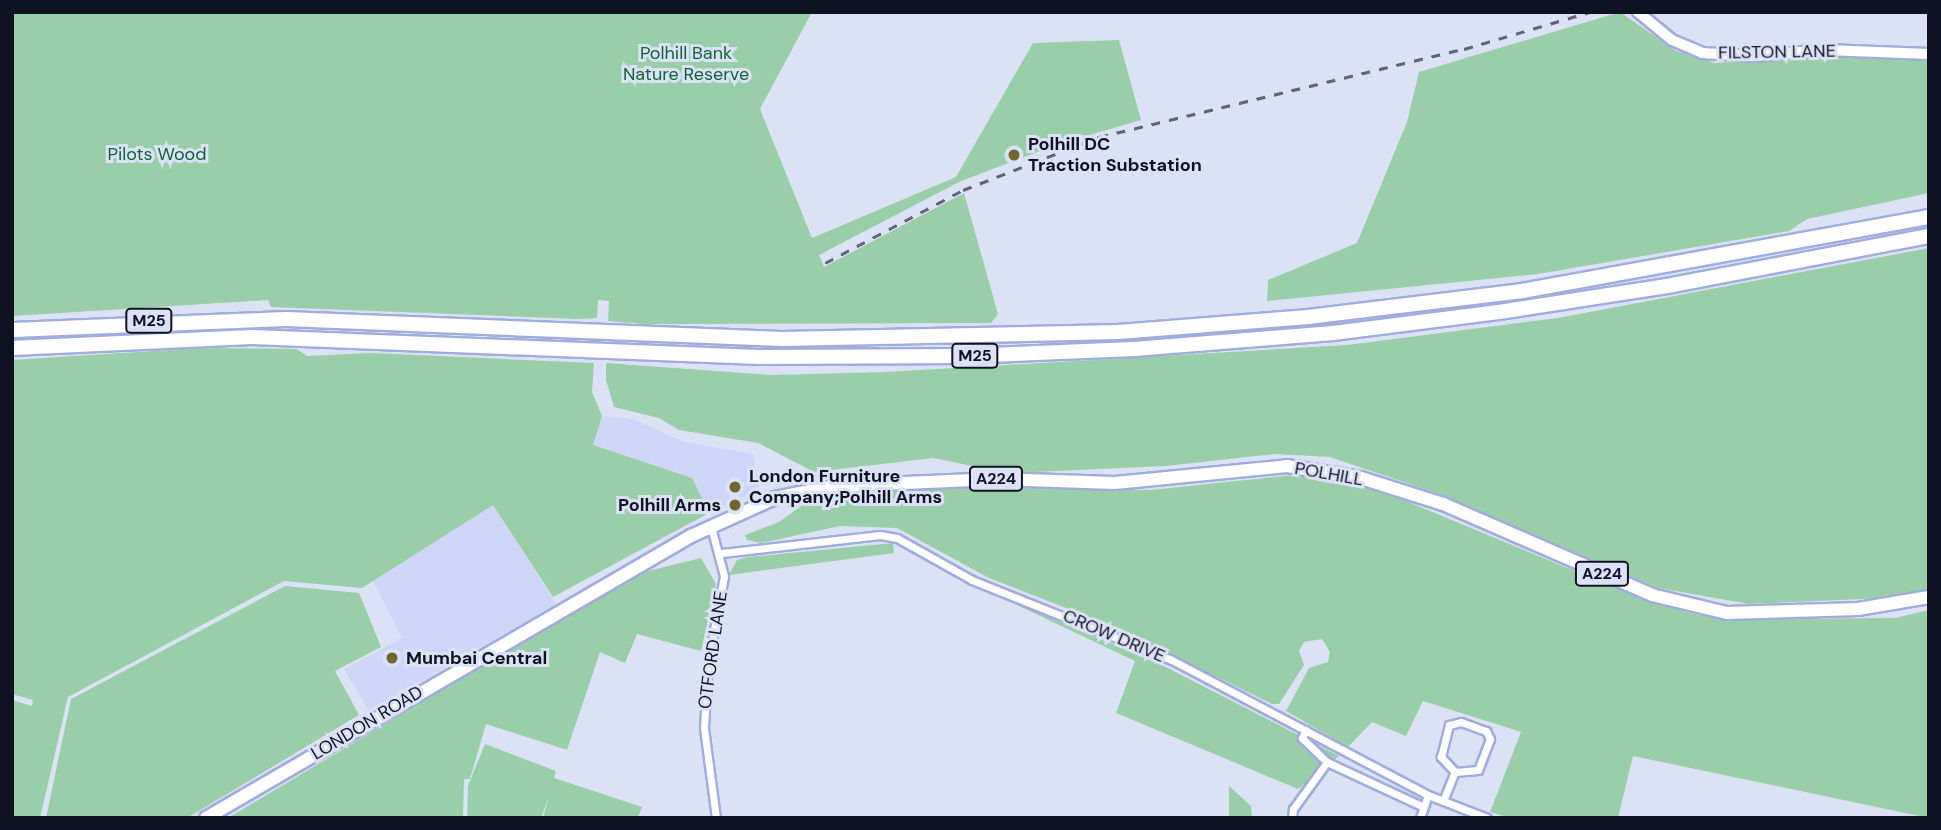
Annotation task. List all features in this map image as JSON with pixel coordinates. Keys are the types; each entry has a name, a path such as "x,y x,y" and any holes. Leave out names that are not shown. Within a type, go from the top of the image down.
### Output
{"highway":[{"name":"M25","path":"12,330 286,319 768,339 1118,332 1308,317 1522,291 1929,217"},
{"name":"M25","path":"12,348 274,337 759,357 967,356 1134,349 1302,336 1499,312 1667,286 1929,236"}],"main road":[{"name":"POLHILL","path":"711,526 789,494 860,483 997,479 1115,483 1287,466 1361,478 1443,504 1651,595 1727,614 1858,609 1929,597"},
{"name":"LONDON ROAD","path":"206,818 711,526"}],"street":[{"name":"FILSTON LANE","path":"1638,12 1672,40 1702,53 1754,56 1826,50 1929,54"},
{"name":"OTFORD LANE","path":"711,526 722,553 724,576 715,614 704,728 716,818"},
{"name":"CROW DRIVE","path":"722,553 880,535 897,538 972,580 1170,659 1428,795 1488,818"},
{"path":"1461,722 1486,731 1490,739 1478,770 1455,772 1441,757 1449,725 1461,722"},
{"path":"1306,730 1302,738 1327,762 1424,807"},
{"path":"1292,818 1293,810 1327,762"},
{"path":"1443,801 1455,772"},
{"path":"1420,818 1428,795"}],"shaded area":[{"path":"602,416 633,419 684,442 753,454 760,490 709,513 692,478 593,445"},
{"path":"493,504 556,604 369,711 344,669 402,638 373,581"}],"green space":[{"name":"Pilots Wood","path":"12,12 812,12 760,109 812,238 956,177 1033,43 1119,40 1141,120 1059,144 961,181 819,255 824,267 964,193 998,314 991,323 643,324 608,321 609,301 598,300 597,318 579,319 271,307 268,300 12,316"},
{"path":"1620,12 1676,51 1715,63 1830,57 1929,60 1929,193 1807,219 1789,231 1538,274 1267,301 1268,280 1357,243 1407,122 1419,72"},
{"path":"1929,248 1929,588 1908,597 1749,604 1658,588 1442,495 1330,457 1274,454 1166,466 1034,472 997,471 933,458 814,472 758,443 679,430 659,418 614,407 606,380 606,363 770,375 886,372 1347,345 1558,318"},
{"path":"200,348 297,349 307,356 371,353 594,363 592,392 602,416 593,445 692,478 709,513 553,597 493,505 362,588 284,581 68,697 40,818 12,818 12,700 32,706 33,700 12,694 12,360"},
{"path":"1303,474 1377,489 1647,601 1694,614 1748,619 1895,618 1929,610 1929,818 1633,756 1618,818 1511,818 1490,812 1521,732 1423,701 1406,736 1372,722 1348,747 1286,711 1309,668 1328,662 1330,652 1322,639 1304,642 1299,651 1304,665 1279,704 1272,704 1117,628 989,578 897,528 840,526 761,543 747,540 745,535 779,522 815,496 838,491 970,487 1151,490"},
{"path":"893,543 894,553 729,575 737,560 748,557"},
{"path":"701,558 716,584 701,651 637,634 625,663 600,652 567,750 486,724 470,779 464,779 463,818 228,818 636,574"},
{"path":"285,586 359,593 381,647 335,671 359,715 187,818 46,818 71,699"},
{"path":"998,596 1156,662 1339,756 1298,789 1116,713 1135,661"},
{"path":"485,744 556,771 554,778 642,807 638,818 543,818 549,796 541,818 467,818 468,786"},
{"path":"1229,786 1251,806 1252,818 1229,818"}],"railway":[{"path":"825,263 963,190 1099,137 1464,49 1590,12"}],"place":[{"name":"Polhill DC Traction Substation","path":"1014,155"},
{"name":"London Furniture Company;Polhill Arms","path":"735,487"},
{"name":"Polhill Arms","path":"735,505"},
{"name":"Mumbai Central","path":"392,658"}],"park label":[{"name":"Polhill Bank Nature Reserve","path":"686,64"}]}
